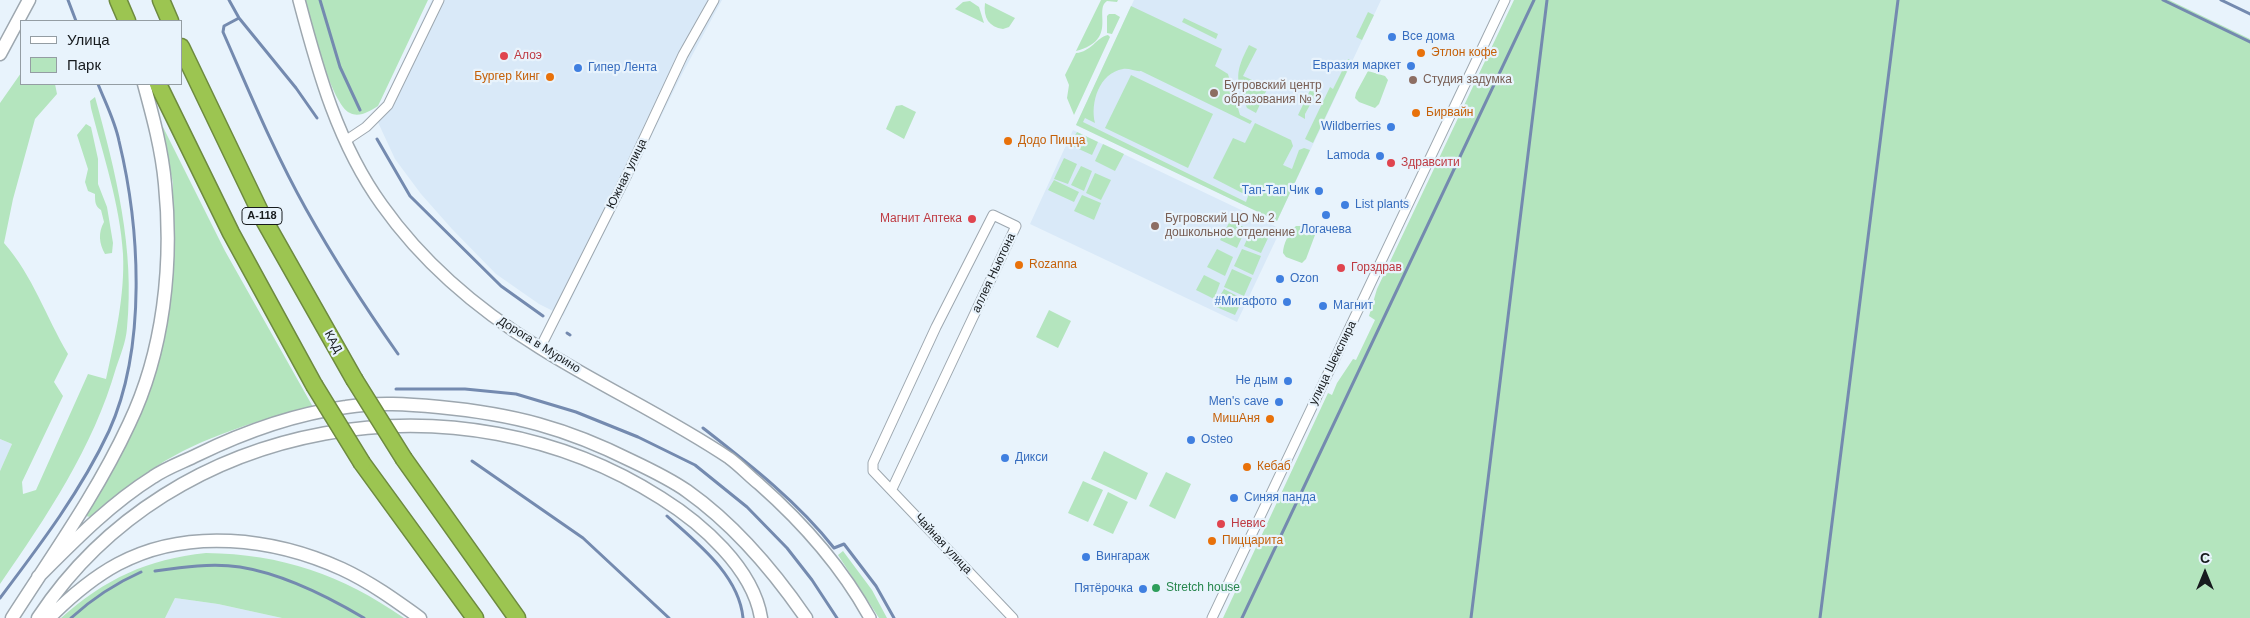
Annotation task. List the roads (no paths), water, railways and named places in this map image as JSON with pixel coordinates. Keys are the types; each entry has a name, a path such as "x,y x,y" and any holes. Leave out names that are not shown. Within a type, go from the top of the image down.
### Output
{"highway":[{"path":"118,0 127,20"},
{"path":"161,0 170,20"},
{"name":"КАД","path":"182,49 264,220 354,379 404,459 517,618"},
{"name":"А-118","path":"158,85 231,233 314,385 362,463 474,618"}],"main road":[{"path":"0,54 29,0"},
{"path":"12,618 88,502 111,461 130,422 156,346 166,280 168,230 165,183 160,149 144,85"},
{"path":"38,577 88,527 154,476 221,443 292,417 346,407 390,403 500,414 534,422 598,444 660,474 687,491 738,534 787,590 806,618"},
{"path":"38,618 65,581 93,551 151,504 203,474 237,458 303,437 386,425 461,428 496,432 558,448 622,476 677,508 724,550 742,574 759,608 760,618"},
{"path":"49,618 74,594 119,563 170,546 195,542 221,541 270,545 321,560 344,570 384,593 420,618"},
{"path":"496,590 522,618"},
{"path":"5,618 27,594"}],"street":[{"name":"Дорога в Мурино","path":"299,0 317,67 344,141 363,177 402,231 430,261 471,299 540,348 731,460 770,494 805,530 836,566 870,618"},
{"path":"344,141 366,127 388,105 439,0"},
{"name":"Южная улица","path":"540,348 626,177 683,55 714,0"},
{"name":"улица Шекспира","path":"1212,618 1401,224 1505,0"},
{"name":"аллея Ньютона","path":"873,471 873,463 936,327 993,216 1016,226 892,489"},
{"name":"Чайная улица","path":"873,471 1013,618"}],"waterway":[{"path":"68,0 76,20"},
{"path":"229,0 239,18 296,88 317,118"},
{"path":"320,0 340,67 360,110"},
{"path":"1242,618 1534,0"},
{"path":"1471,618 1547,0"},
{"path":"1820,618 1898,0"},
{"path":"2163,0 2250,42"},
{"path":"2221,0 2250,14"},
{"path":"239,18 224,26 223,32 273,144 294,187 328,246 398,354"},
{"path":"0,598 59,517 86,475 109,431 121,398 130,362 136,287 132,211 117,134 98,85"},
{"path":"377,139 410,196 501,286 543,316"},
{"path":"396,389 465,389 516,394 576,412 638,437 695,465 747,507 787,548 812,580 837,618"},
{"path":"703,428 789,499 834,548 844,544 876,586 894,618"},
{"path":"472,461 583,538 669,618"},
{"path":"667,516 703,549 725,574 740,602 743,618"},
{"path":"155,571 208,565 256,570 305,587 364,618"},
{"path":"71,618 104,592 141,572"}],"place":[{"name":"Все дома","path":"1392,37"},
{"name":"Этлон кофе","path":"1421,53"},
{"name":"Алоэ","path":"504,56"},
{"name":"Евразия маркет","path":"1411,66"},
{"name":"Гипер Лента","path":"578,68"},
{"name":"Бургер Кинг","path":"550,77"},
{"name":"Студия задумка","path":"1413,80"},
{"name":"Бугровский центр образования № 2","path":"1214,93"},
{"name":"Бирвайн","path":"1416,113"},
{"name":"Wildberries","path":"1391,127"},
{"name":"Додо Пицца","path":"1008,141"},
{"name":"Lamoda","path":"1380,156"},
{"name":"Здравсити","path":"1391,163"},
{"name":"Тап-Тап Чик","path":"1319,191"},
{"name":"List plants","path":"1345,205"},
{"name":"Логачева","path":"1326,215"},
{"name":"Магнит Аптека","path":"972,219"},
{"name":"Бугровский ЦО № 2 дошкольное отделение","path":"1155,226"},
{"name":"Rozanna","path":"1019,265"},
{"name":"Горздрав","path":"1341,268"},
{"name":"Ozon","path":"1280,279"},
{"name":"#Мигафото","path":"1287,302"},
{"name":"Магнит","path":"1323,306"},
{"name":"Не дым","path":"1288,381"},
{"name":"Men's cave","path":"1279,402"},
{"name":"МишАня","path":"1270,419"},
{"name":"Osteo","path":"1191,440"},
{"name":"Дикси","path":"1005,458"},
{"name":"Кебаб","path":"1247,467"},
{"name":"Синяя панда","path":"1234,498"},
{"name":"Невис","path":"1221,524"},
{"name":"Пиццарита","path":"1212,541"},
{"name":"Вингараж","path":"1086,557"},
{"name":"Stretch house","path":"1156,588"},
{"name":"Пятёрочка","path":"1143,589"}]}
